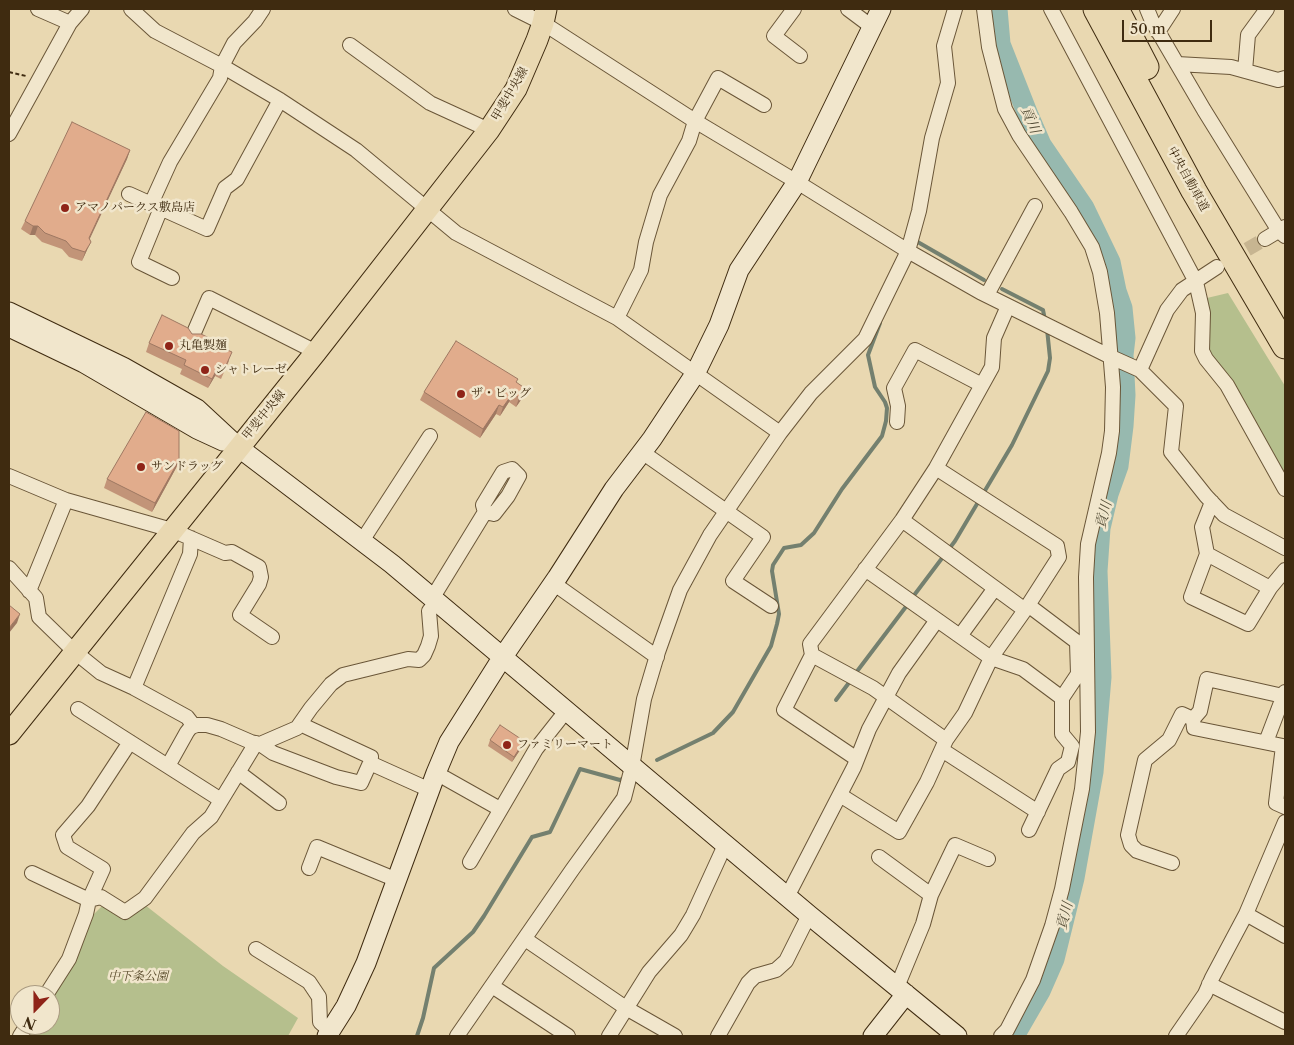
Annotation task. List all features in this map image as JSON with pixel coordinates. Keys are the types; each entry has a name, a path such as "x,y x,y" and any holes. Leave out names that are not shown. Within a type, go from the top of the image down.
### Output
{"highway":[{"name":"中央自動車道","path":"1096,9 1194,191 1285,346"},
{"name":"中央自動車道","path":"1116,9 1209,183 1285,313"}],"main road":[{"name":"甲斐中央線","path":"9,734 74,652 181,534 238,447 316,352 489,130 516,89 544,16"}],"street":[{"path":"38,9 70,23"},
{"path":"9,134 70,23 82,9"},
{"path":"131,9 155,31 222,66 280,100 356,150 456,233 617,318 780,433"},
{"path":"172,278 139,262 170,162 220,78 222,66 234,43 255,21 263,9"},
{"path":"515,9 544,16 695,121 912,253 1008,306 1140,370 1176,406 1171,452 1224,515 1285,548"},
{"path":"794,9 774,36 800,56"},
{"path":"848,9 872,27"},
{"path":"256,949 309,982 319,997 320,1022 329,1034 346,1006 366,963 449,742 614,488 642,452 695,374 719,325 739,270 798,182 881,9"},
{"path":"457,1036 624,798 632,767 644,699 657,657 680,590 710,535 780,433 811,393 865,339 912,253 932,138 948,83 944,46 955,9"},
{"path":"984,9 989,47 1005,109 1019,135 1071,212 1092,247 1100,272 1107,313 1113,388 1112,431 1109,453 1088,544 1086,577 1088,732 1082,789 1062,889 1050,935 1033,980 1007,1030 1001,1036"},
{"path":"1051,9 1194,280 1203,313 1202,351 1206,359 1227,385 1285,489"},
{"path":"1147,9 1177,64 1283,231 1265,239"},
{"path":"1158,32 1173,9"},
{"path":"1245,71 1248,35 1267,9"},
{"path":"350,45 430,104 489,130"},
{"path":"1177,64 1231,67 1278,80 1285,78"},
{"path":"617,318 641,270 646,242 660,195 689,141 695,121 718,78 764,105"},
{"path":"129,194 206,229 225,188 237,179 280,100"},
{"path":"987,295 1035,206"},
{"path":"1140,370 1167,310 1182,290 1194,280 1217,268"},
{"path":"193,335 209,298 316,352"},
{"path":"857,759 784,710 812,655 810,644 902,520 936,468 992,367 994,338 1008,306"},
{"path":"9,312 123,367 197,409 238,447 435,599 502,658 787,897 957,1036"},
{"path":"9,327 84,363 196,429 238,447"},
{"path":"896,422 898,406 894,388 916,350 982,385"},
{"path":"362,541 430,436"},
{"path":"642,452 763,537 733,581 771,606"},
{"path":"840,795 899,832 927,782 944,745 965,713 991,658 1058,557 1056,546 936,468"},
{"path":"9,476 66,500 181,534 225,553 232,552 259,567 261,577 240,616 272,637"},
{"path":"30,591 66,500"},
{"path":"1212,502 1202,527 1208,554 1191,597 1248,624 1270,588 1285,570"},
{"path":"32,872 89,900 101,898 124,912 145,898 193,833 211,818 238,772 258,744 297,728 331,684 343,675 408,659 418,660 424,655 431,636 429,611 485,512"},
{"path":"902,520 995,588 1077,642 1078,674 1062,698 1062,734 1072,746 1068,762 1058,769 1029,830"},
{"path":"134,688 190,554 181,534"},
{"path":"1208,554 1270,588"},
{"path":"9,568 36,598 39,617 74,652 101,673 187,716 194,726"},
{"path":"865,569 991,658 1023,669 1062,698"},
{"path":"553,582 657,657"},
{"path":"960,636 995,588"},
{"path":"787,897 840,795 869,729 899,673 937,620"},
{"path":"812,655 860,681 886,698 944,745 1038,812"},
{"path":"1193,718 1200,711 1207,678 1284,694 1266,742"},
{"path":"78,709 222,800"},
{"path":"470,862 536,749 566,711"},
{"path":"1172,863 1136,850 1128,835 1144,760 1169,740 1182,714 1193,718"},
{"path":"1193,718 1194,728 1282,746 1276,802 1285,808"},
{"path":"168,766 186,732 194,726 207,726 258,744 282,757 336,778 361,783 372,757 300,724"},
{"path":"53,985 69,960 86,914 89,900 103,868 66,847 63,835 88,806 130,742"},
{"path":"370,763 433,782 500,809"},
{"path":"238,772 279,803"},
{"path":"1176,1036 1206,994 1209,984 1246,914 1285,822"},
{"path":"609,1036 649,972 681,935 725,844"},
{"path":"873,1036 902,991 931,895 955,845 988,859"},
{"path":"309,868 317,847 396,880"},
{"path":"879,857 931,895"},
{"path":"1246,914 1285,936"},
{"path":"718,1036 748,983 755,976 776,970 786,961 809,915"},
{"path":"524,939 626,1008 675,1036"},
{"path":"1209,984 1285,1022"},
{"path":"492,986 568,1036"}],"path":[{"path":"9,72 39,78"}],"green space":[{"path":"1228,293 1285,386 1285,479 1215,363 1208,348 1207,298"},
{"name":"中下条公園","path":"103,905 125,919 145,905 223,966 298,1018 288,1036 26,1036 60,1035 60,985 76,961 94,914"}],"building":[{"path":"72,122 130,150 89,238 91,242 85,252 72,248 66,241 45,233 38,226 33,226 25,221"},
{"path":"162,315 188,328 192,334 201,334 226,346 225,349 232,352 224,370 218,367 212,379 184,365 186,360 149,343"},
{"path":"456,341 518,379 516,382 526,389 519,398 513,393 503,407 499,405 483,429 424,392"},
{"path":"146,412 179,431 179,460 155,503 107,479"},
{"path":"9,605 20,614 9,628"},
{"path":"500,725 524,741 514,757 490,740"}],"waterway":[{"name":"貢川","path":"997,9 1000,44 1041,145 1084,208 1110,262 1116,291 1122,308 1125,338 1123,355 1125,395 1118,466 1108,494 1100,528 1097,571 1101,677 1093,772 1074,878 1054,959 1040,991 1014,1036"},
{"path":"916,241 984,280"},
{"path":"1002,289 1043,310 1045,320"},
{"path":"657,760 713,733 733,712 771,646 777,624 779,614 772,571 773,565 784,548 801,545 814,533 842,489 882,436 887,408 875,387 868,355 880,323"},
{"path":"912,598 955,541 1012,445 1048,371 1050,358 1047,329"},
{"path":"855,674 908,604"},
{"path":"836,700 851,680"},
{"path":"417,1036 434,968 473,932 532,837 550,832 580,769 622,779"}],"tunnel":[{"path":"1229,260 1265,239"}],"place":[{"name":"アマノパークス敷島店","path":"65,208"},
{"name":"丸亀製麺","path":"169,346"},
{"name":"シャトレーゼ","path":"205,370"},
{"name":"ザ・ビッグ","path":"461,394"},
{"name":"サンドラッグ","path":"141,467"},
{"name":"ファミリーマート","path":"507,745"}]}
